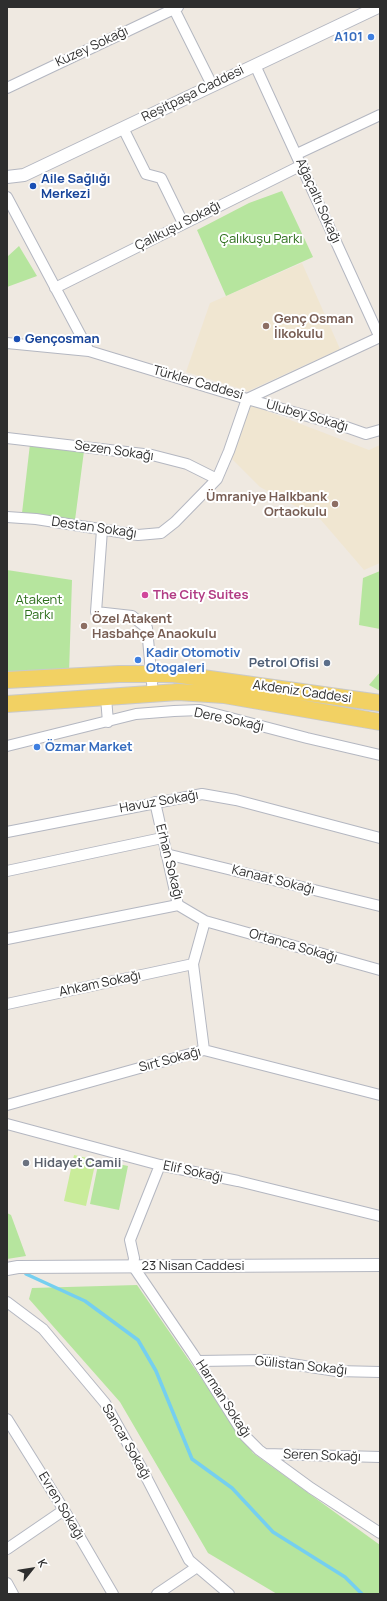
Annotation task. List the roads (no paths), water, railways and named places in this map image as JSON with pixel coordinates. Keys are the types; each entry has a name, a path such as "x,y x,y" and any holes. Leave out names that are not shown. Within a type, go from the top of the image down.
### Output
{"main road":[{"name":"Akdeniz Caddesi","path":"7,680 119,674 174,674 380,703"},
{"name":"Akdeniz Caddesi","path":"7,704 178,692 224,695 380,722"}],"street":[{"name":"Reşitpaşa Caddesi","path":"7,177 24,175 378,7"},
{"path":"175,8 212,85"},
{"name":"Kuzey Sokağı","path":"7,88 175,8"},
{"name":"Ağaçaltı Sokağı","path":"255,65 380,337"},
{"path":"297,154 380,115"},
{"path":"123,128 146,174 161,178 184,223"},
{"name":"Çalıkuşu Sokağı","path":"56,288 302,165"},
{"path":"7,197 89,351"},
{"name":"Türkler Caddesi","path":"7,343 89,351 247,399 380,337"},
{"name":"Ulubey Sokağı","path":"247,399 366,434 380,430"},
{"name":"Destan Sokağı","path":"7,517 36,519 138,535 161,533 175,522 217,479 247,399"},
{"name":"Sezen Sokağı","path":"7,438 152,455 187,464 217,479"},
{"path":"102,530 96,612 132,616 147,628 153,694"},
{"path":"106,698 108,722"},
{"name":"Dere Sokağı","path":"7,746 136,714 200,710 307,738 380,755"},
{"name":"Havuz Sokağı","path":"7,832 202,794 236,800 380,838"},
{"name":"Erhan Sokağı","path":"155,802 178,905 205,921"},
{"path":"7,871 162,838"},
{"name":"Kanaat Sokağı","path":"166,854 380,906"},
{"path":"7,938 178,905"},
{"path":"204,1050 193,964 205,921"},
{"name":"Ortanca Sokağı","path":"205,921 380,970"},
{"name":"Ahkam Sokağı","path":"7,1004 193,964"},
{"name":"Sırt Sokağı","path":"7,1105 204,1050 380,1094"},
{"name":"Elif Sokağı","path":"7,1124 160,1165 245,1182 380,1216"},
{"path":"133,1266 134,1258 130,1240 160,1165"},
{"name":"23 Nisan Caddesi","path":"7,1269 18,1267 380,1265"},
{"name":"Harman Sokağı","path":"133,1266 198,1361 245,1436 265,1454 311,1488 380,1533"},
{"name":"Sancar Sokağı","path":"7,1302 43,1329 104,1403 142,1469 190,1560 229,1594"},
{"name":"Gülistan Sokağı","path":"198,1361 266,1360 336,1371 380,1372"},
{"name":"Evren Sokağı","path":"7,1419 64,1510 113,1594"},
{"name":"Seren Sokağı","path":"265,1454 380,1458"},
{"path":"7,1549 64,1510"},
{"path":"157,1594 197,1566"},
{"path":"7,1583 13,1594"}],"waterway":[{"path":"26,1274 85,1301 138,1340 156,1371 192,1459 232,1488 273,1532 345,1577 362,1594"}],"place":[{"name":"A101","path":"371,37"},
{"name":"Aile Sağlığı Merkezi","path":"33,186"},
{"name":"Genç Osman İlkokulu","path":"266,326"},
{"name":"Gençosman","path":"17,339"},
{"name":"Ümraniye Halkbank Ortaokulu","path":"335,504"},
{"name":"The City Suites","path":"145,595"},
{"name":"Özel Atakent Hasbahçe Anaokulu","path":"84,626"},
{"name":"Kadir Otomotiv Otogaleri","path":"138,660"},
{"name":"Petrol Ofisi","path":"327,663"},
{"name":"Özmar Market","path":"37,747"},
{"name":"Hidayet Camii","path":"26,1163"}],"park label":[{"name":"Çalıkuşu Parkı","path":"261,239"},
{"name":"Atakent Parkı","path":"39,608"}]}
